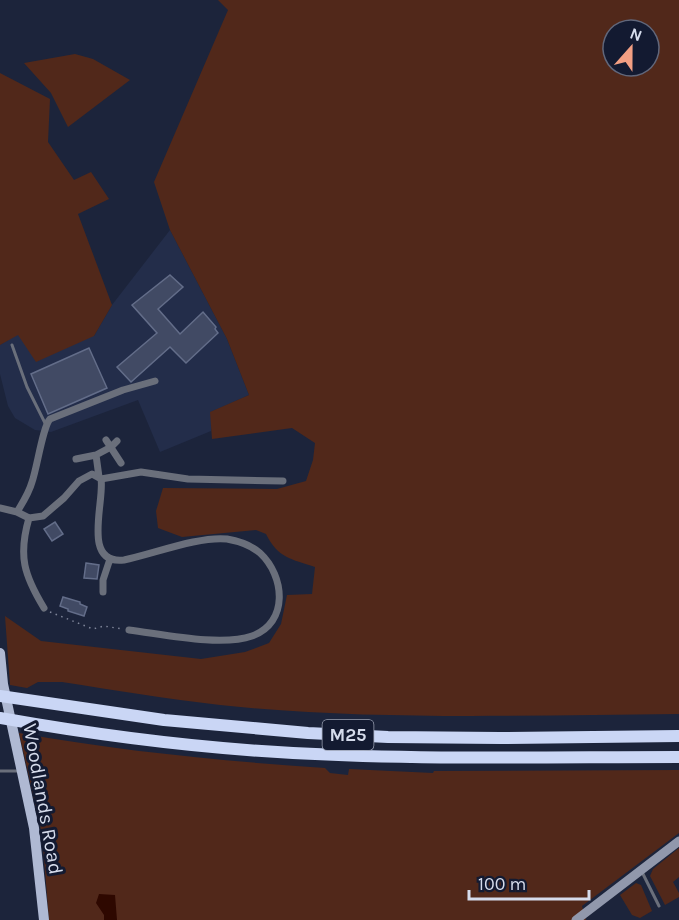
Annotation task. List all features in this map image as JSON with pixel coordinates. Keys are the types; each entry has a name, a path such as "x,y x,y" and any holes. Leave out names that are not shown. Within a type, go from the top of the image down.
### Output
{"highway":[{"name":"M25","path":"1,690 19,699 164,720 342,735 489,738 679,736"},
{"name":"M25","path":"0,718 162,741 291,753 385,757 679,757"}],"main road":[{"name":"Woodlands Road","path":"0,653 1,690 34,828 44,920"}],"street":[{"path":"17,512 32,484 46,424 57,415 123,390 155,381"},
{"path":"106,440 121,463"},
{"path":"76,459 96,455 117,441"},
{"path":"96,455 100,478 98,534 104,555 114,561 124,560 197,541 225,539 251,546 261,554 274,571 280,592 279,607 276,613 268,626 254,636 219,640 129,630"},
{"path":"0,508 29,518 43,516 79,481 92,474 100,478 141,472 188,479 283,481"},
{"path":"29,518 22,549 23,562 44,608"},
{"path":"104,592 103,580 110,559"},
{"path":"576,920 679,841"}],"lane":[{"path":"12,345 27,387 46,424"},
{"path":"0,771 21,771"},
{"path":"641,870 659,906"}],"path":[{"path":"44,608 93,629 104,626 129,630"}],"shaded area":[{"path":"218,0 679,0 679,714 449,716 334,713 220,705 62,682 38,682 27,688 10,685 5,616 41,641 201,659 245,652 269,643 281,624 287,595 312,594 315,567 280,553 266,534 256,530 182,537 158,528 156,511 163,488 277,489 306,481 313,460 315,443 292,428 212,439 210,412 249,395 227,339 170,230 154,182 228,10"},
{"path":"75,54 93,59 130,80 68,127 51,93 24,63"},
{"path":"0,73 50,99 48,142 74,180 91,172 109,199 78,214 112,305 94,336 36,362 18,335 0,345"},
{"path":"170,230 227,339 249,395 211,412 211,431 160,452 138,400 51,432 35,430 15,418 8,406 0,374 0,345 17,334 94,336 112,305"},
{"path":"19,733 171,755 325,768 330,773 348,775 349,769 433,773 434,771 679,770 679,833 582,906 586,920 49,920 42,834"},
{"path":"679,848 679,877 673,882 679,897 665,905 650,876 653,869"},
{"path":"636,883 641,885 652,911 640,918 632,915 620,895"},
{"path":"99,894 115,895 117,920 104,920 104,915 96,903"}],"building":[{"path":"170,275 183,287 158,309 180,334 203,312 216,327 218,333 186,363 170,347 131,382 117,367 157,333 132,305"},
{"path":"89,348 107,388 48,414 31,374"},
{"path":"55,522 63,534 52,541 44,529"},
{"path":"86,563 99,565 97,579 84,578"},
{"path":"63,597 80,602 87,607 84,616 60,606"}]}
